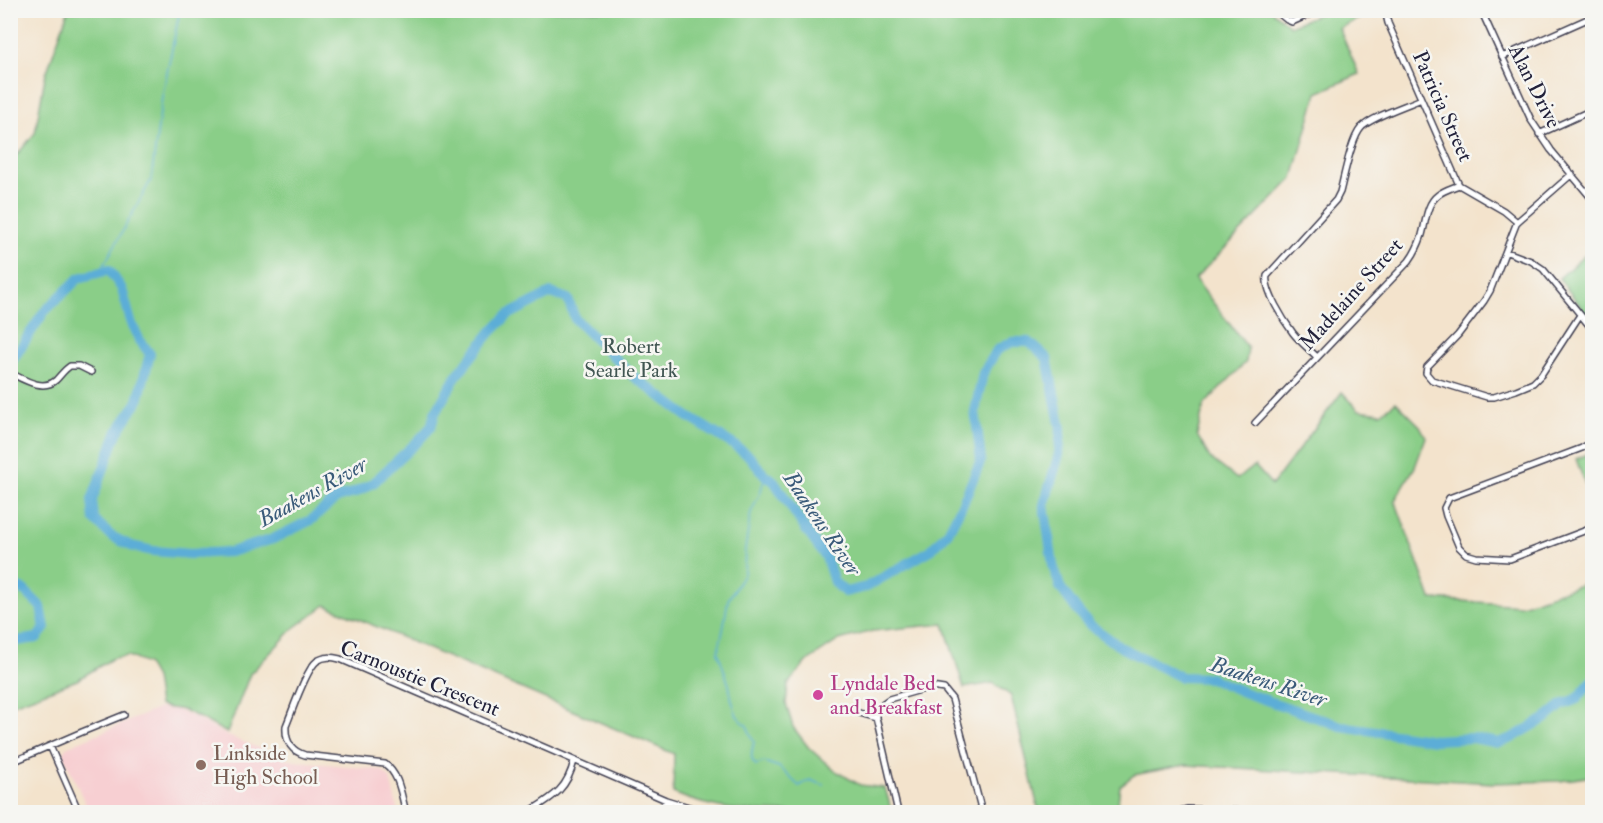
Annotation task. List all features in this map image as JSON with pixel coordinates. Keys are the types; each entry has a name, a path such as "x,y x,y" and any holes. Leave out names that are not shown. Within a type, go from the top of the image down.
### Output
{"street":[{"path":"1275,10 1292,22 1319,10"},
{"name":"Patricia Street","path":"1385,10 1388,23 1460,184 1517,222"},
{"name":"Alan Drive","path":"1481,10 1525,110 1539,134 1593,199"},
{"path":"1502,57 1593,17"},
{"path":"1317,357 1291,331 1268,289 1267,276 1334,204 1340,192 1359,130 1371,121 1421,99"},
{"path":"1539,134 1593,110"},
{"path":"1572,174 1517,222 1484,301 1458,335 1427,367 1426,373 1432,380 1487,397 1501,396 1533,383 1541,375 1580,315"},
{"name":"Madelaine Street","path":"1255,423 1409,261 1416,250 1433,200 1460,184"},
{"path":"1506,252 1531,261 1542,269 1593,329"},
{"path":"10,374 43,385 54,382 70,366 78,366 91,372"},
{"path":"1593,437 1587,446 1449,498 1444,508 1459,547 1466,554 1476,557 1510,559 1593,528"},
{"name":"Carnoustie Crescent","path":"406,813 396,775 385,764 305,755 290,746 286,736 286,726 309,672 318,661 326,657 340,659 666,800 705,813"},
{"path":"898,813 876,712 880,704 889,699 931,687 941,688 947,692 954,703 982,813"},
{"path":"859,712 876,718"},
{"path":"10,763 124,716"},
{"path":"50,746 79,813"},
{"path":"529,813 558,792 565,784 571,774 574,761"},
{"path":"660,813 666,800"},
{"path":"1179,811 1187,809 1266,813"},
{"path":"1582,813 1593,810"}],"shaded area":[{"name":"Linkside High School","path":"160,708 177,710 228,736 289,760 381,770 390,778 398,812 89,812 63,754 66,747"}],"green space":[{"name":"Robert Searle Park","path":"1271,10 1290,26 1326,11 1375,11 1339,28 1359,74 1317,93 1293,178 1195,279 1248,348 1246,362 1204,405 1197,435 1210,458 1237,479 1255,466 1272,485 1342,392 1359,410 1381,413 1396,402 1420,426 1426,437 1415,467 1395,500 1431,599 1521,605 1592,581 1592,776 1560,781 1493,783 1185,765 1134,775 1120,786 1117,812 1039,812 1011,696 993,683 964,688 944,624 873,631 839,640 806,662 788,684 786,704 793,727 809,748 834,770 860,785 885,788 892,812 737,810 689,799 673,793 674,754 326,605 293,629 250,674 227,733 183,710 159,705 155,678 147,664 128,656 113,658 77,680 11,705 11,162 35,133 45,77 68,11"},
{"path":"1592,249 1592,322 1559,278"},
{"path":"1590,453 1592,455 1592,503 1576,459"}],"waterway":[{"path":"100,272 151,180 162,97 180,10"},
{"name":"Baakens River","path":"10,364 44,312 79,278 109,270 122,289 131,322 139,339 150,354 138,401 117,433 92,500 94,519 111,536 131,546 153,551 190,554 230,552 273,539 311,520 337,498 373,483 431,427 435,413 457,375 491,332 508,315 551,293 568,299 575,319 632,375 687,416 749,456 765,475 774,481 826,557 834,582 845,592 866,587 931,550 948,532 981,460 975,411 983,373 997,350 1012,342 1029,342 1047,358 1061,429 1059,454 1044,505 1053,565 1060,587 1079,613 1090,625 1122,648 1181,677 1210,678 1341,726 1434,740 1473,738 1498,743 1512,738 1546,718 1562,705 1577,699 1592,681"},
{"path":"765,475 760,494 751,512 744,574 728,600 718,652 737,716 747,726 754,742 752,754 754,763 756,765 764,762 779,767 799,786 810,780 824,785"},
{"name":"Baakens River","path":"10,585 24,590 41,607 45,628 37,638 10,642"}],"place":[{"name":"Lyndale Bed and Breakfast","path":"818,695"},
{"name":"Linkside High School","path":"201,765"}]}
